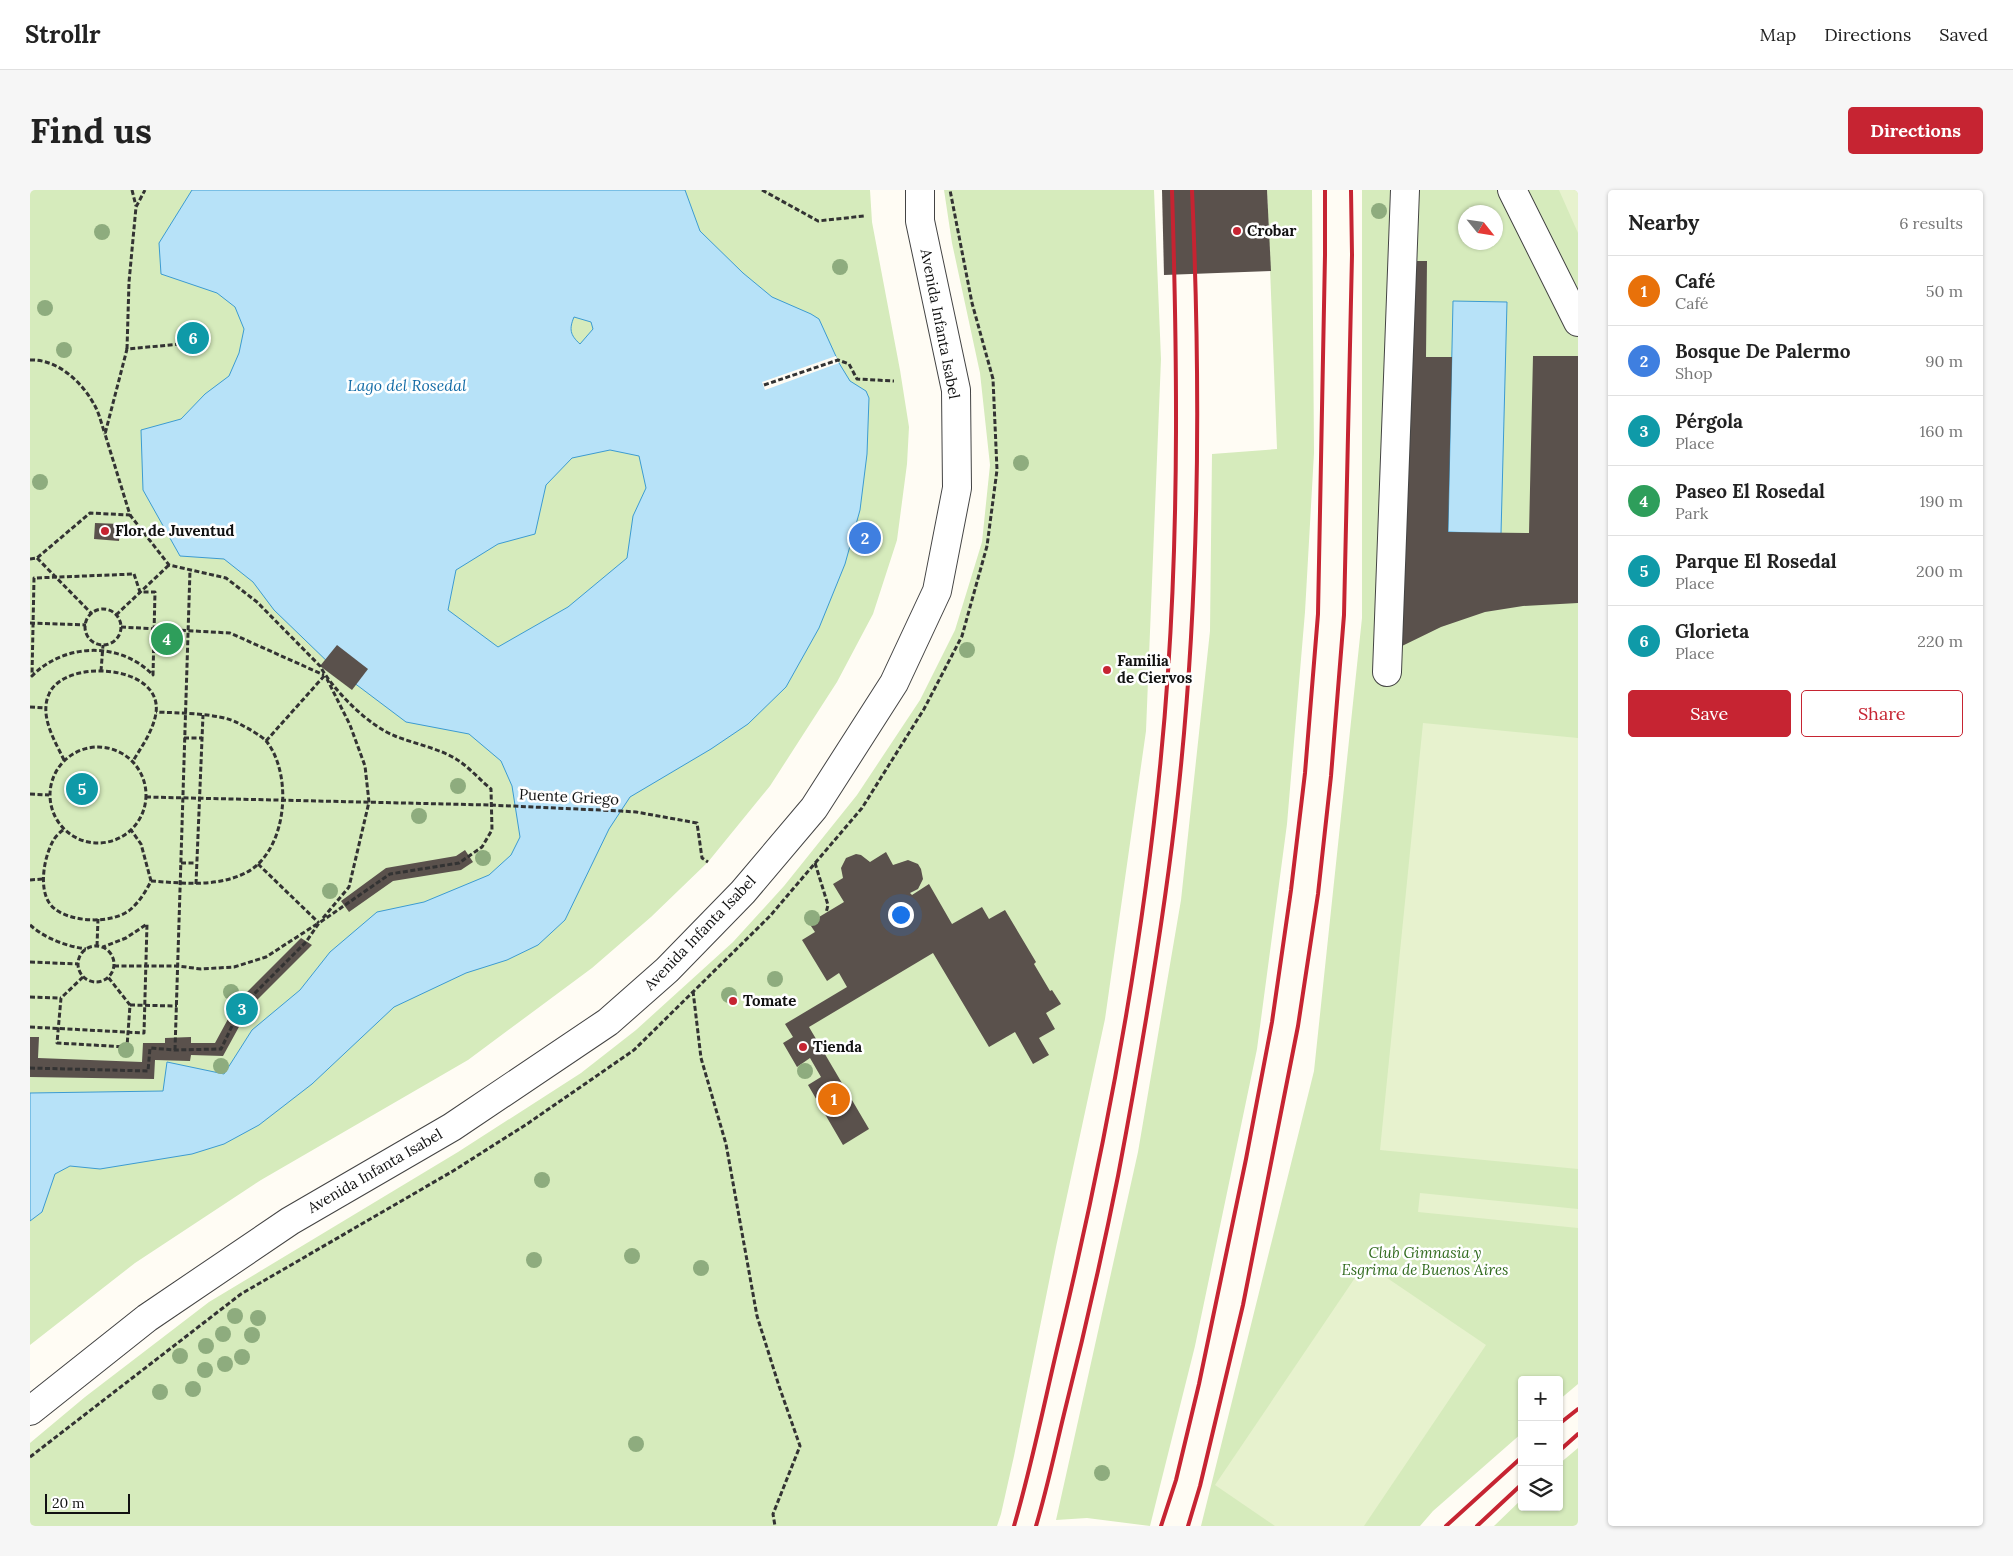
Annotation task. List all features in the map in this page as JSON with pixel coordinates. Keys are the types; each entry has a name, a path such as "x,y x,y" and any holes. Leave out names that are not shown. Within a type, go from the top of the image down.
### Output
{"street":[{"name":"Avenida Infanta Isabel","path":"30,1411 147,1318 290,1221 452,1127 608,1022 667,970 743,892 814,808 894,683 937,591 957,488 956,390 920,221 920,190"},
{"path":"1386,672 1405,190"},
{"path":"1512,190 1578,322"}],"path":[{"path":"105,434 127,349 129,282 136,206 132,190"},
{"path":"136,206 145,190"},
{"path":"762,190 818,221 864,216"},
{"path":"950,190 972,303 993,378"},
{"path":"127,349 181,344"},
{"path":"30,360 39,360 64,369 83,388 96,409 130,515 169,565 226,578 257,602 320,666 350,725 365,766 369,802 349,887 306,942 252,996 234,1022 221,1049 175,1050 150,1048 148,1071 30,1068"},
{"path":"764,385 838,360 849,364 857,379 894,381"},
{"path":"30,559 37,558 90,513 130,515"},
{"path":"37,558 92,614"},
{"path":"116,615 169,565"},
{"path":"175,1050 186,630 190,570"},
{"path":"134,574 140,592 155,592 153,675 143,665 132,659 102,651 83,650 69,652 41,666 32,676 34,578 134,574"},
{"path":"101,610 116,615 121,626 118,638 114,642 103,645 97,644 88,637 86,625 92,614 101,610"},
{"path":"32,624 86,625"},
{"path":"114,966 178,966 201,969 234,967 266,957 390,874 459,863 482,847 492,830 493,805 492,789 457,760 440,751 392,735 359,714 325,675 230,633 121,626"},
{"path":"101,671 103,645"},
{"path":"64,760 50,730 46,708 49,694 58,683 77,674 101,671 116,672 142,682 151,691 155,701 156,712 149,735 133,761"},
{"path":"266,741 325,675"},
{"path":"30,707 46,708"},
{"path":"151,881 196,884 242,875 258,864 277,836 284,800 281,777 275,758 266,741 236,722 203,715 156,712"},
{"path":"196,884 203,715"},
{"path":"184,738 202,738"},
{"path":"91,746 106,747 121,752 133,761 141,772 146,784 146,796 144,809 139,820 131,830 119,839 104,843 89,843 75,838 63,829 53,813 49,795 51,782 64,760 76,751 91,746"},
{"path":"30,794 49,795"},
{"name":"Puente Griego","path":"146,796 501,805 636,812 697,823 702,858 708,862"},
{"path":"63,829 53,840 44,864 43,880 46,896 54,909 80,920 116,918 130,910 142,898 151,881 141,844 131,830"},
{"path":"815,862 828,905 826,913"},
{"path":"181,863 196,864"},
{"path":"258,864 319,923"},
{"path":"30,880 43,880"},
{"path":"97,946 98,919"},
{"path":"30,1027 144,1033 147,924 126,938 103,947"},
{"path":"30,925 49,938 75,948 103,947 112,954 114,966 108,978 93,982 83,977 78,964 79,958 86,949"},
{"path":"30,962 78,964"},
{"path":"83,977 61,998 57,1042 127,1047 130,1005 108,978"},
{"path":"693,990 701,1058 726,1144 758,1316 778,1386 800,1446 773,1514 775,1526"},
{"path":"30,997 61,998"},
{"path":"130,1005 177,1006"}],"green space":[{"path":"30,190 870,190 872,222 909,427 907,464 897,540 873,614 837,682 770,786 708,862 651,917 592,968 468,1060 261,1180 135,1263 30,1345"},
{"path":"944,190 1154,190 1161,359 1146,731 1105,1019 1014,1456 997,1526 30,1526 30,1443 85,1397 209,1302 458,1152 581,1073 636,1030 733,942 784,886 857,795 920,700 955,630 982,542 990,465 980,373 952,243"},
{"path":"1267,190 1312,190 1314,453 1305,612 1287,824 1257,1049 1195,1346 1150,1526 1087,1518 1056,1520 1138,1152 1181,900 1210,631 1212,454 1277,449"},
{"name":"Club Gimnasia y Esgrima de Buenos Aires","path":"1362,190 1578,190 1578,1384 1563,1397 1563,1376 1518,1376 1518,1437 1433,1511 1420,1526 1201,1526 1314,1071 1362,618"},
{"path":"1559,190 1578,190 1578,233"},
{"path":"1423,723 1578,738 1578,1169 1380,1150"},
{"path":"1420,1193 1578,1209 1578,1228 1418,1212"},
{"path":"1365,1263 1486,1345 1364,1526 1275,1526 1215,1485"},
{"path":"1578,1448 1578,1526 1494,1526 1518,1503 1518,1511 1563,1511 1563,1461"}],"water":[{"name":"Lago del Rosedal","path":"192,190 685,190 700,231 743,273 772,297 819,319 839,363 850,381 866,391 869,398 867,454 860,510 845,564 819,628 786,687 748,724 711,749 630,797 609,829 565,920 538,945 507,960 466,973 394,1007 312,1084 259,1125 224,1144 192,1154 100,1169 70,1166 55,1174 42,1212 30,1221 30,1093 163,1091 167,1062 224,1074 252,1030 300,990 330,952 377,912 424,902 489,875 511,855 520,837 512,786 501,761 469,734 406,722 333,667 274,610 253,582 224,559 180,556 143,490 141,430 181,419 205,394 229,376 239,353 244,329 235,307 217,293 161,274 159,243","holes":["574,317 591,322 593,329 580,344 571,332","610,450 639,456 646,488 633,516 627,558 568,607 498,647 448,610 456,570 498,544 535,534 546,485 572,458"]},
{"path":"1453,301 1507,302 1501,534 1448,532"}],"pier":[{"path":"836,356 839,363 765,390 762,382"}],"building":[{"name":"Crobar","path":"1162,190 1267,190 1271,271 1164,275"},
{"path":"1410,261 1427,261 1426,357 1452,357 1448,532 1529,533 1533,356 1578,356 1578,603 1523,606 1485,612 1441,627 1402,646"},
{"path":"193,323 203,327 207,337 203,347 193,351 183,347 179,337 183,327"},
{"path":"95,523 120,524 119,541 94,539"},
{"path":"337,645 368,669 352,690 320,666"},
{"path":"465,850 473,862 461,870 393,881 349,912 341,901 386,868 456,856"},
{"path":"886,852 893,865 908,860 918,864 923,879 918,889 910,893 912,895 929,884 952,924 982,907 989,919 1005,910 1036,962 1034,964 1050,991 1052,990 1061,1004 1046,1013 1055,1029 1039,1038 1049,1055 1033,1064 1015,1032 989,1047 933,953 809,1027 869,1129 843,1145 808,1085 821,1077 810,1058 797,1067 783,1043 793,1037 785,1024 847,987 839,973 827,981 802,940 815,932 809,923 844,902 833,884 843,878 841,868 846,858 856,854 861,855 870,862"},
{"path":"301,938 312,945 257,1000 240,1025 223,1056 191,1055 190,1061 155,1060 154,1079 30,1077 30,1037 39,1037 38,1058 142,1062 143,1043 165,1043 165,1038 191,1037 191,1043 215,1043 228,1019 247,992"}],"railway":[{"path":"1014,1526 1039,1427 1098,1166 1128,1002 1152,838 1168,672 1174,552 1176,371 1172,190"},
{"path":"1036,1526 1086,1325 1118,1176 1152,985 1178,794 1191,643 1197,492 1197,341 1192,190"},
{"path":"1161,1526 1176,1480 1199,1384 1246,1159 1272,1022 1291,890 1305,773 1318,614 1325,190"},
{"path":"1188,1526 1200,1486 1243,1305 1298,1026 1318,894 1331,776 1344,615 1352,255 1351,190"},
{"path":"1563,1421 1578,1409"},
{"path":"1563,1447 1578,1434"},
{"path":"1446,1526 1518,1461"},
{"path":"1477,1526 1518,1488"}],"place":[{"name":"Crobar","path":"1237,231"},
{"name":"Glorieta","path":"193,338"},
{"name":"Flor de Juventud","path":"105,531"},
{"name":"Bosque De Palermo","path":"865,538"},
{"name":"Paseo El Rosedal","path":"167,639"},
{"name":"Familia de Ciervos","path":"1107,670"},
{"name":"Parque El Rosedal","path":"82,789"},
{"name":"Tomate","path":"733,1001"},
{"name":"Pérgola","path":"242,1009"},
{"name":"Tienda","path":"803,1047"},
{"name":"Café","path":"834,1099"}]}
